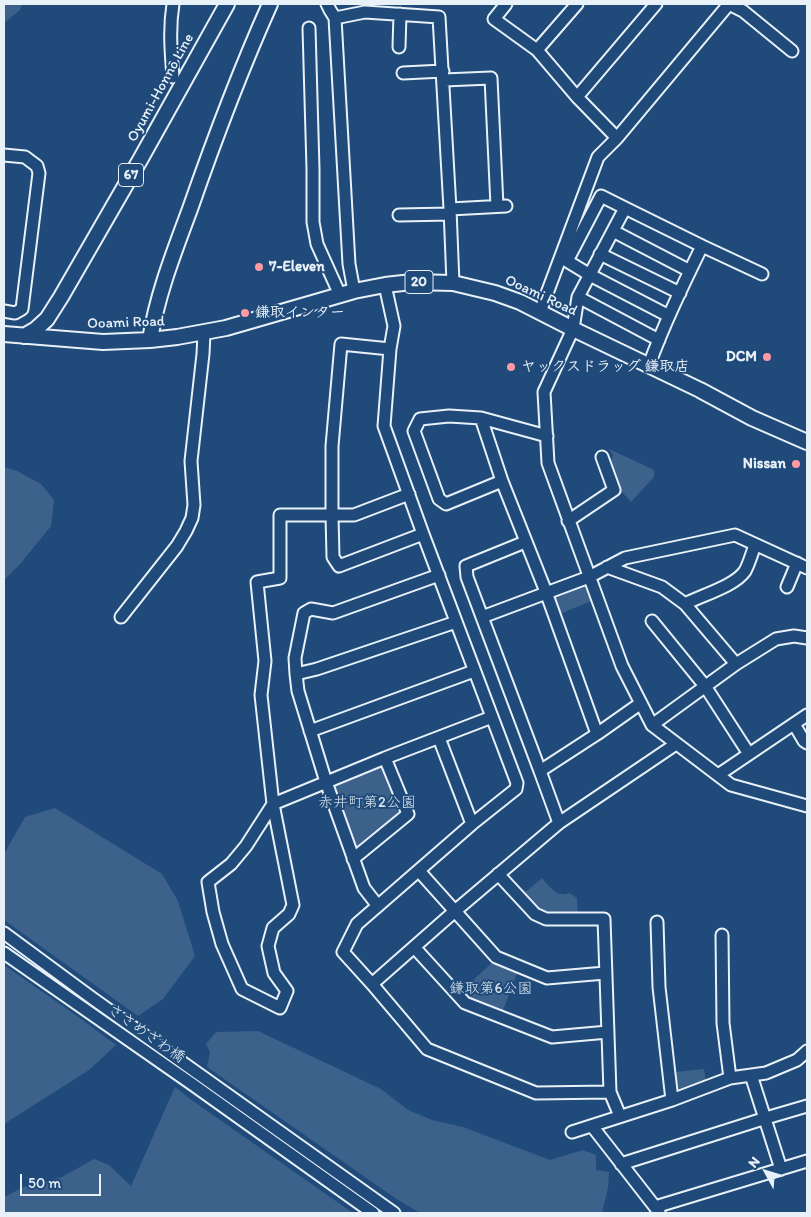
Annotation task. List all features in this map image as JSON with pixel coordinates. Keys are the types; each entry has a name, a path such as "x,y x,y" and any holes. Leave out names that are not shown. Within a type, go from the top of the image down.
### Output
{"main road":[{"name":"Oyumi-Honnō Line","path":"24,336 36,329 47,319 61,297 227,4"},
{"path":"150,340 155,312 207,160 270,4"},
{"name":"Ooami Road","path":"4,334 102,342 150,340 236,325 354,291 385,285 412,282 453,283 495,293 520,302 650,365 752,418 807,442"}],"street":[{"path":"173,4 170,42 173,77"},
{"path":"327,4 335,18 349,264 354,291"},
{"path":"506,4 494,19 537,50 577,97 617,138"},
{"path":"537,50 576,4"},
{"path":"577,97 656,4"},
{"path":"540,312 598,156 617,138 729,4 743,11 792,51"},
{"path":"335,18 365,12 440,17 453,283"},
{"path":"399,47 400,14"},
{"path":"309,28 313,222 317,244 340,295"},
{"path":"399,215 502,206 491,78 404,73"},
{"path":"4,155 25,157 37,166 38,173 22,309 15,313 4,311"},
{"path":"669,316 567,261 602,196 762,274"},
{"path":"626,208 578,297 573,329 544,392 548,463 622,666 652,725 731,785 807,806"},
{"path":"613,231 690,271"},
{"path":"650,365 669,316 702,246"},
{"path":"600,254 680,292"},
{"path":"385,285 394,326 390,349 384,426 474,671 518,783 516,789 472,824 357,924 343,952 427,1049 536,1093 610,1092"},
{"path":"578,297 659,340"},
{"path":"121,617 177,546 192,518 194,505 191,461 204,332"},
{"path":"390,349 341,344 332,446 333,557 339,566 423,534"},
{"path":"502,481 446,504 439,499 414,431 420,419 448,416 481,418 547,436"},
{"path":"481,418 502,481 546,592 597,734"},
{"path":"568,521 614,490 602,458"},
{"path":"409,494 354,515 280,515 280,578 257,582 265,661 261,695 273,804 293,905 289,914 273,928 268,946 274,973 287,990 280,1008 242,988 222,944 213,912 208,882 231,864 246,846 273,804 492,717"},
{"path":"482,617 589,577 625,558 735,535 802,565 787,587"},
{"path":"525,542 466,566 467,577 558,823"},
{"path":"686,604 695,598 735,582 746,570 754,545"},
{"path":"607,567 662,587 686,604 736,664"},
{"path":"378,906 364,888 353,859 326,782 298,690 296,658 304,613 311,609 333,613 439,576"},
{"path":"652,621 705,686 749,754"},
{"path":"296,674 317,669 456,622"},
{"path":"652,725 736,664 776,639 794,636 807,638"},
{"path":"310,730 474,671"},
{"path":"540,771 640,703"},
{"path":"718,776 807,716"},
{"path":"794,724 807,743"},
{"path":"439,738 472,824"},
{"path":"372,984 455,910 558,823 676,744"},
{"path":"353,859 408,814 385,758"},
{"path":"419,871 496,957 547,978 605,973"},
{"path":"498,874 535,914 546,919 604,920 610,1092 620,1116"},
{"path":"656,922 659,987 672,1100"},
{"name":"ささめざわ橋","path":"4,933 92,998 195,1079"},
{"path":"722,935 723,1023 730,1078"},
{"path":"414,947 464,1003 552,1037 608,1032"},
{"name":"ささめざわ橋","path":"4,954 83,1009 195,1079"},
{"path":"572,1132 672,1100 730,1078 751,1074 766,1074 797,1060 807,1051"},
{"path":"751,1074 782,1169"},
{"path":"195,1079 372,1213"},
{"path":"195,1079 394,1213"},
{"path":"621,1164 807,1106"},
{"path":"592,1126 658,1210 807,1161"}],"green space":[{"path":"4,4 22,4 20,10 4,23"},
{"path":"609,449 654,470 654,477 631,502 621,491 609,465 613,455"},
{"path":"4,467 17,471 41,484 54,500 51,526 21,563 4,580"},
{"path":"582,583 588,586 594,600 557,615 552,594"},
{"name":"赤井町第2公園","path":"383,764 401,812 358,852 353,850 332,785"},
{"path":"55,808 162,874 178,901 195,956 163,999 138,1016 4,920 4,854 25,817"},
{"path":"542,878 557,893 569,893 577,898 578,916 543,915 522,895"},
{"name":"鎌取第6公園","path":"494,961 518,971 502,1013 467,999 460,992"},
{"path":"4,965 116,1045 89,1070 4,1124"},
{"path":"258,1031 381,1089 408,1110 432,1120 463,1127 550,1160 583,1150 596,1155 596,1170 609,1172 608,1188 602,1213 420,1213 395,1198 207,1067 210,1052 206,1044 216,1032"},
{"path":"704,1069 706,1082 681,1091 676,1087 675,1072"},
{"path":"175,1087 353,1213 4,1213 4,1197 24,1187 62,1177 94,1159 109,1165 131,1186"}],"place":[{"name":"7-Eleven","path":"259,267"},
{"name":"鎌取インター","path":"245,313"},
{"name":"DCM","path":"767,357"},
{"name":"ヤックスドラッグ 鎌取店","path":"511,367"},
{"name":"Nissan","path":"796,464"}]}
